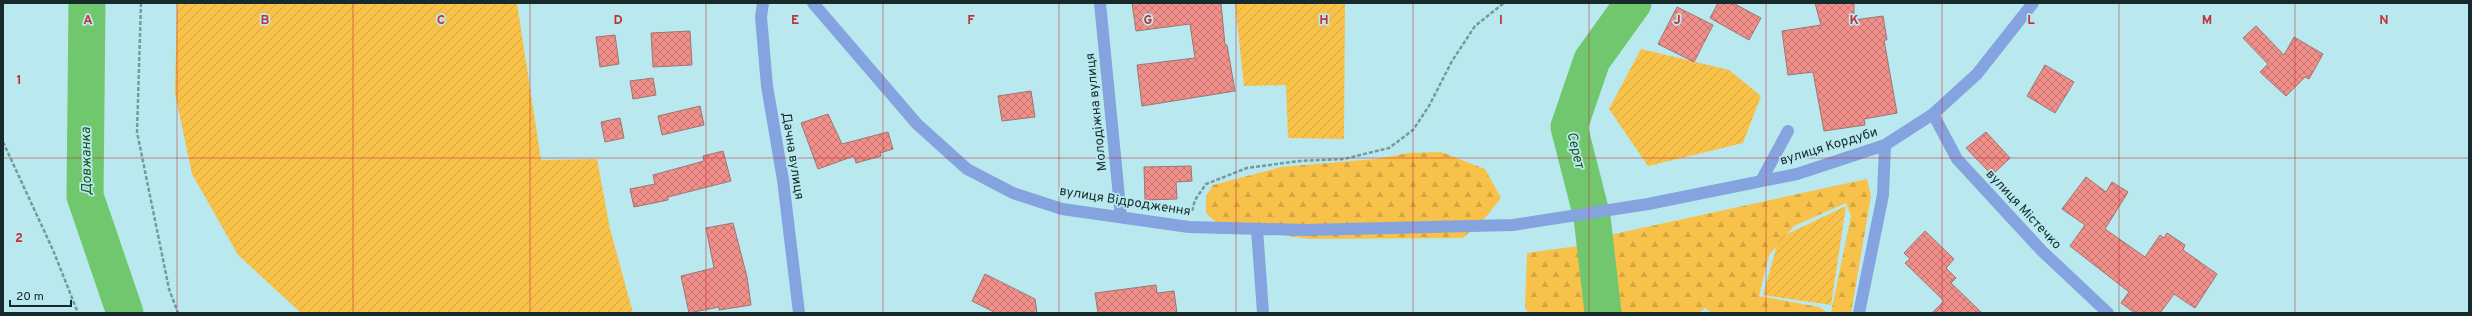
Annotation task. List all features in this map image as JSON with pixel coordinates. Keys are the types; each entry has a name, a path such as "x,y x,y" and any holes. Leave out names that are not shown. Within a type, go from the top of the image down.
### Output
{"street":[{"name":"Дачна вулиця","path":"763,3 761,16 767,86 783,180 799,313"},
{"name":"вулиця Відродження","path":"813,3 917,124 967,169 1013,193 1062,209 1189,227 1306,230 1513,225 1648,204"},
{"name":"Молодіжна вулиця","path":"1100,3 1121,218"},
{"name":"вулиця Кордуби","path":"1648,204 1797,174 1885,145 1933,114 1977,74 2033,3"},
{"name":"вулиця Містечко","path":"1933,114 1957,159 2042,251 2108,313"},
{"path":"1761,181 1788,131"},
{"path":"1859,313 1883,195 1885,145"},
{"path":"1257,229 1263,313"}],"path":[{"path":"141,3 137,132 169,290 178,313"},
{"path":"1189,227 1195,200 1206,184 1246,168 1299,161 1344,159 1389,148 1413,130 1429,106 1452,61 1475,26 1504,3"},
{"path":"3,142 53,250 78,313"}],"green space":[{"path":"177,3 517,3 541,160 597,159 610,229 633,313 301,313 238,255 192,174 175,93"},
{"path":"1235,3 1345,3 1344,139 1288,138 1286,85 1244,86"},
{"path":"1641,49 1729,70 1761,96 1743,143 1648,166 1609,109"},
{"path":"1441,152 1485,169 1501,198 1485,218 1463,238 1309,239 1269,233 1227,233 1206,213 1206,196 1213,185 1281,167 1375,159 1409,153"},
{"path":"1867,179 1871,196 1851,313 1831,313 1851,216 1846,203 1794,226 1769,255 1759,296 1819,307 1828,313 1712,313 1705,308 1699,313 1620,313 1606,263 1605,236"},
{"path":"1846,206 1831,305 1763,295 1779,238"},
{"path":"1585,245 1596,285 1593,313 1528,313 1525,307 1527,253"}],"building":[{"path":"1132,3 1221,3 1225,45 1227,45 1235,91 1142,106 1137,65 1195,58 1190,24 1136,31"},
{"path":"1718,3 1733,3 1761,18 1749,40 1710,18"},
{"path":"1815,3 1854,3 1854,20 1883,16 1887,40 1884,40 1897,113 1864,119 1865,125 1824,131 1813,72 1788,75 1782,31 1821,25"},
{"path":"1677,7 1713,25 1694,62 1658,44"},
{"path":"2256,26 2284,55 2294,37 2323,54 2309,79 2305,77 2286,96 2260,72 2268,64 2243,38"},
{"path":"690,31 692,65 653,67 651,33"},
{"path":"615,35 619,64 600,67 596,37"},
{"path":"2045,65 2074,82 2055,113 2027,96"},
{"path":"653,78 656,95 633,99 630,81"},
{"path":"1031,91 1035,117 1002,121 998,96"},
{"path":"700,106 704,125 662,135 658,116"},
{"path":"828,114 842,144 888,132 893,149 880,153 881,156 856,163 854,156 818,169 801,123"},
{"path":"620,118 624,138 605,142 601,122"},
{"path":"1986,132 2010,158 1992,175 1966,148"},
{"path":"723,151 731,181 668,197 668,200 634,207 630,189 655,184 653,175 704,161 703,156"},
{"path":"1191,166 1192,181 1176,182 1177,199 1145,200 1144,167"},
{"path":"2086,177 2106,192 2112,182 2128,192 2105,229 2145,257 2160,235 2164,238 2167,233 2185,245 2183,250 2217,274 2195,308 2174,294 2160,313 2135,313 2121,303 2129,292 2070,246 2085,225 2062,209"},
{"path":"733,223 747,277 751,305 719,310 719,307 689,313 681,276 714,268 706,228"},
{"path":"1925,231 1954,259 1946,268 1956,278 1951,283 1982,313 1932,313 1944,301 1905,263 1910,259 1904,253"},
{"path":"985,274 1035,299 1037,313 996,313 972,301"},
{"path":"1156,285 1157,293 1174,291 1177,313 1098,313 1095,293"}],"waterway":[{"name":"Довжанка","path":"87,3 85,196 125,313"},
{"name":"Серет","path":"1603,313 1592,217 1569,127 1592,60 1633,3"}]}
